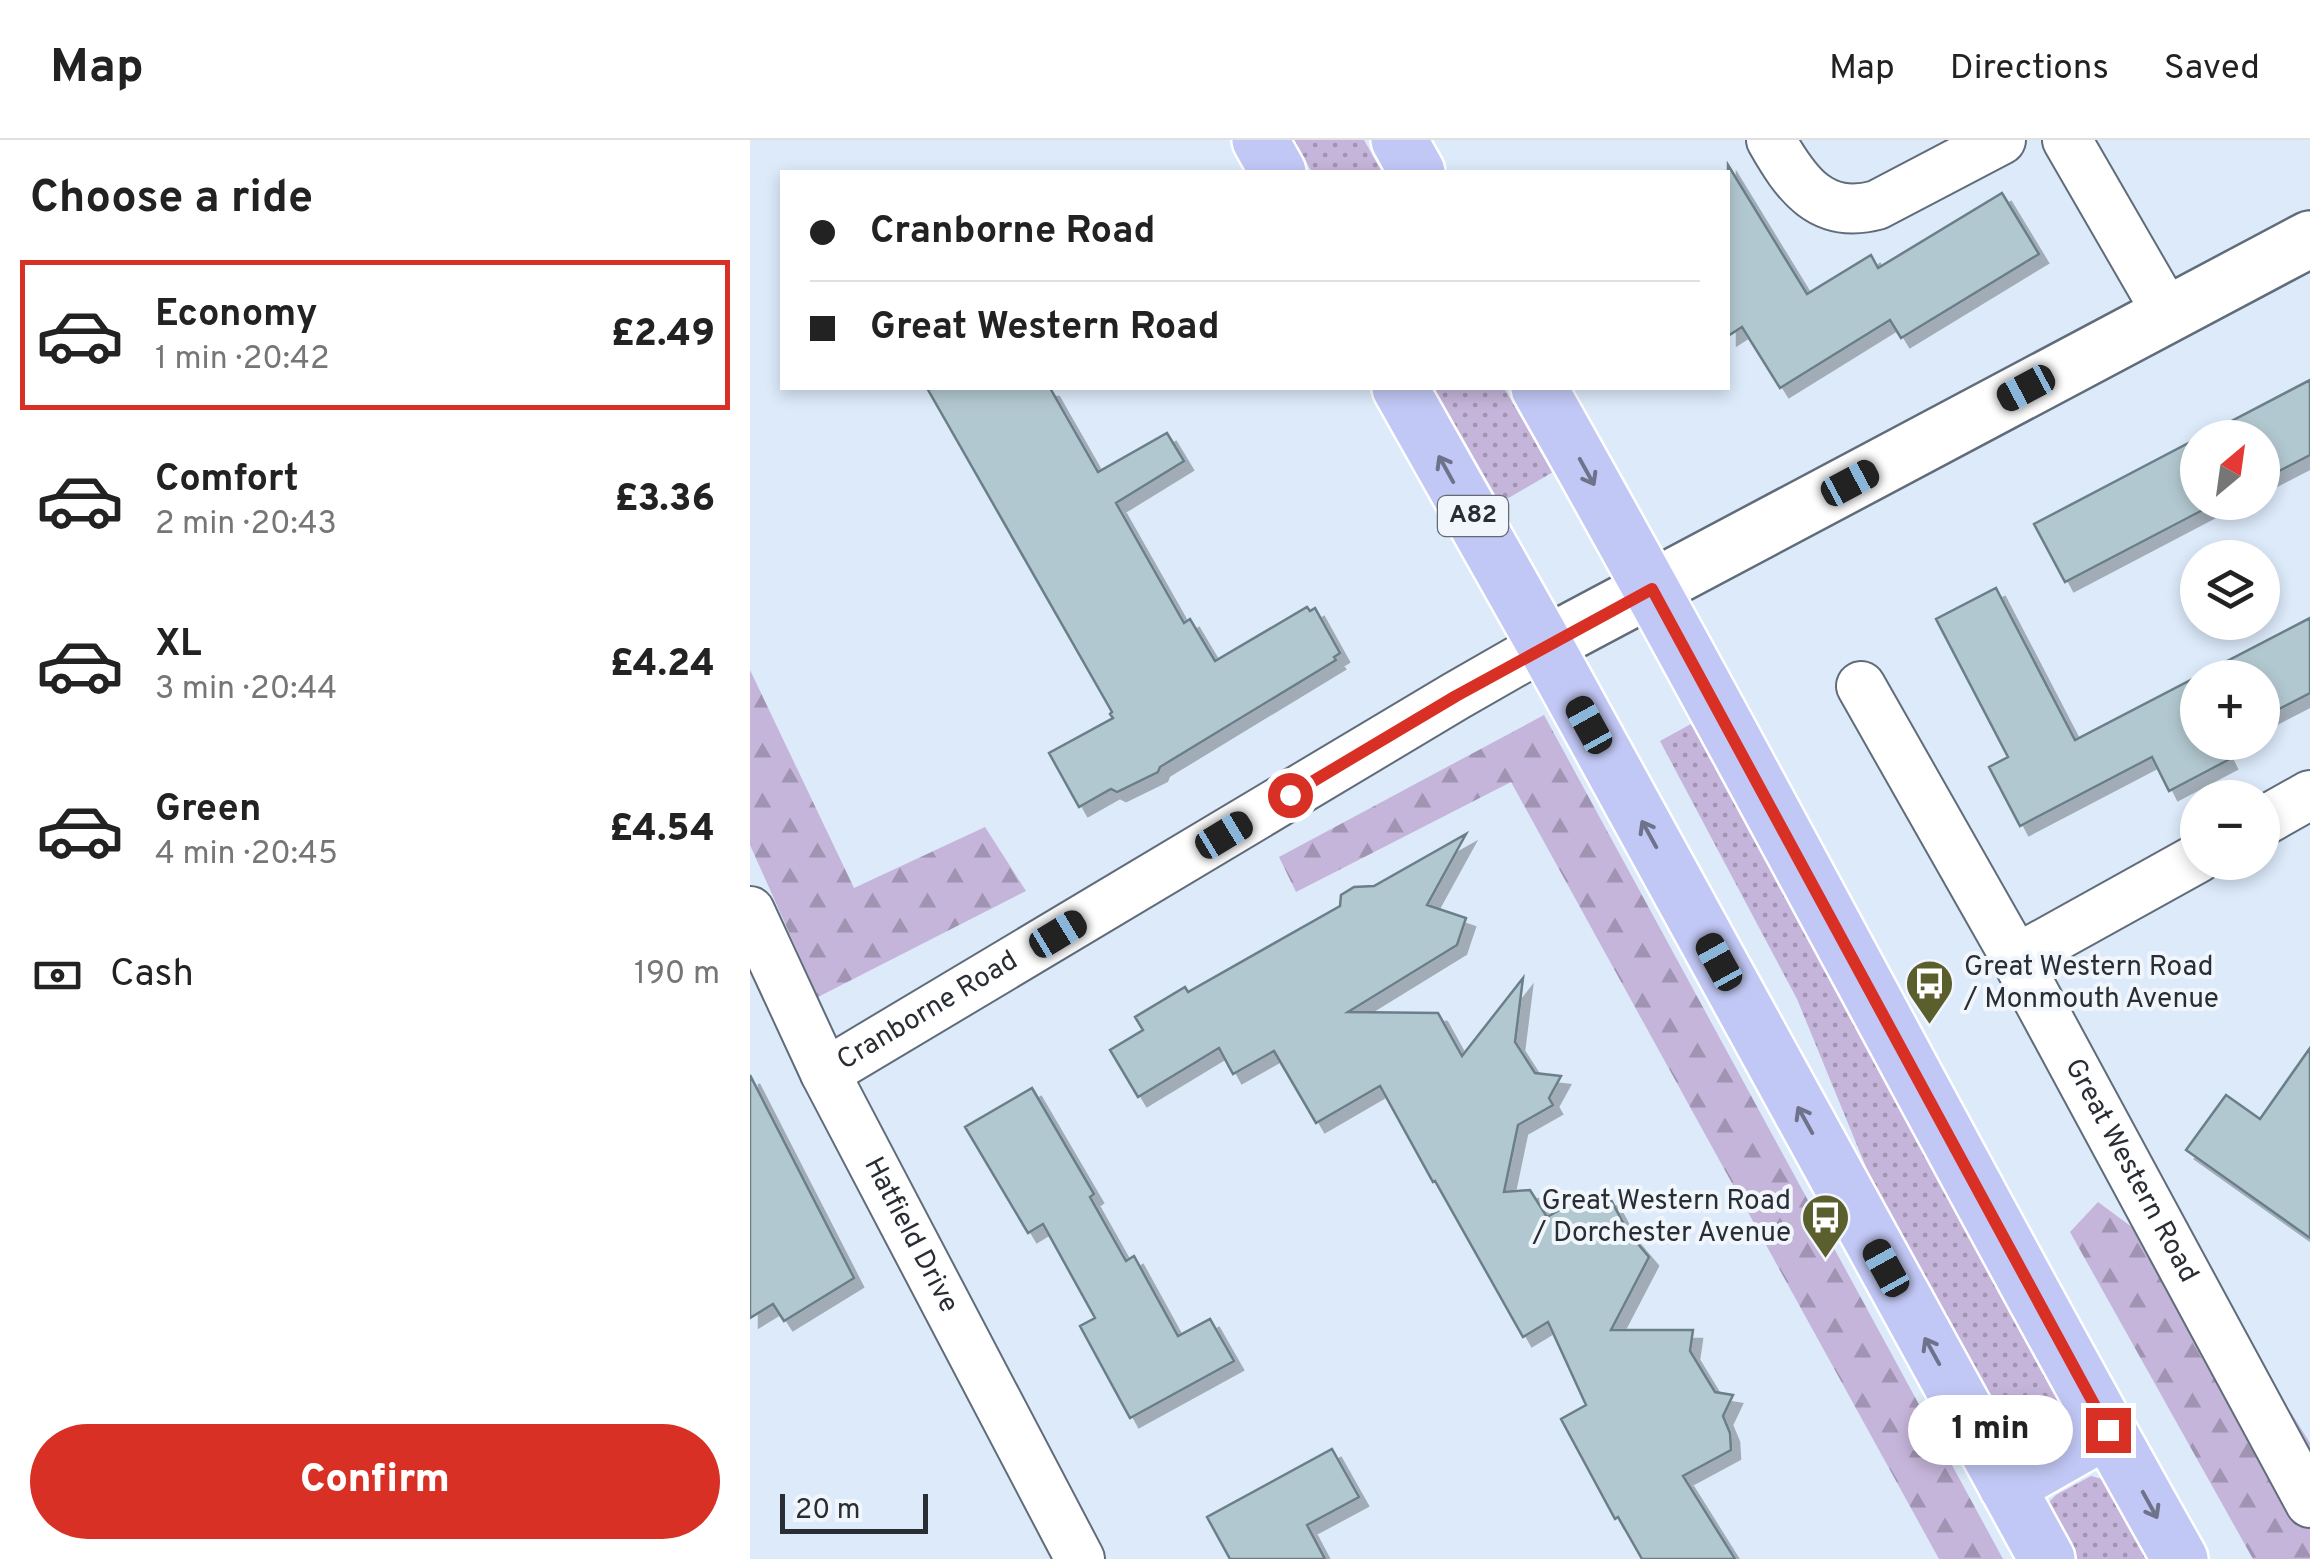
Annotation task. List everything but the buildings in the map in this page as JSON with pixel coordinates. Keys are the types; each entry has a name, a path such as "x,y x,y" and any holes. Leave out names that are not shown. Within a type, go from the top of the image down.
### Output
{"main road":[{"path":"1260,140 1277,170"},
{"path":"1399,140 1417,170"},
{"name":"A82","path":"1401,390 2048,1559"},
{"path":"1540,390 2180,1559"},
{"path":"2007,1486 2108,1430"}],"street":[{"path":"1770,140 1804,189 1842,210 1860,210 1877,205 2000,140"},
{"path":"2067,140 2166,313"},
{"path":"1546,646 2310,238"},
{"name":"Cranborne Road","path":"825,1074 1546,646"},
{"name":"Great Western Road","path":"1861,686 2016,959 2310,1503"},
{"path":"2280,812 2310,795"},
{"path":"2016,959 2180,868"},
{"name":"Hatfield Drive","path":"750,910 825,1074 1080,1559"}],"green space":[{"path":"1293,140 1364,140 1381,170 1311,170"},
{"path":"1435,390 1505,390 1553,472 1500,503"},
{"path":"750,670 854,888 985,827 1026,891 818,997 750,845"},
{"path":"1544,715 2003,1559 1939,1559 1511,782 1296,892 1279,857"},
{"path":"1691,724 2060,1402 2063,1411 2057,1419 2023,1439 2005,1433 1875,1189 1797,999 1660,741"},
{"path":"2098,1202 2213,1287 2310,1443 2310,1559 2253,1559 2070,1232"},
{"path":"2091,1476 2102,1479 2148,1559 2074,1559 2048,1513 2048,1503"}],"place":[{"name":"Great Western Road / Monmouth Avenue","path":"1929,1026"},
{"name":"Great Western Road / Dorchester Avenue","path":"1826,1260"}],"route":[{"path":"1290,795 1456,696 1652,589 2108,1430"}]}
